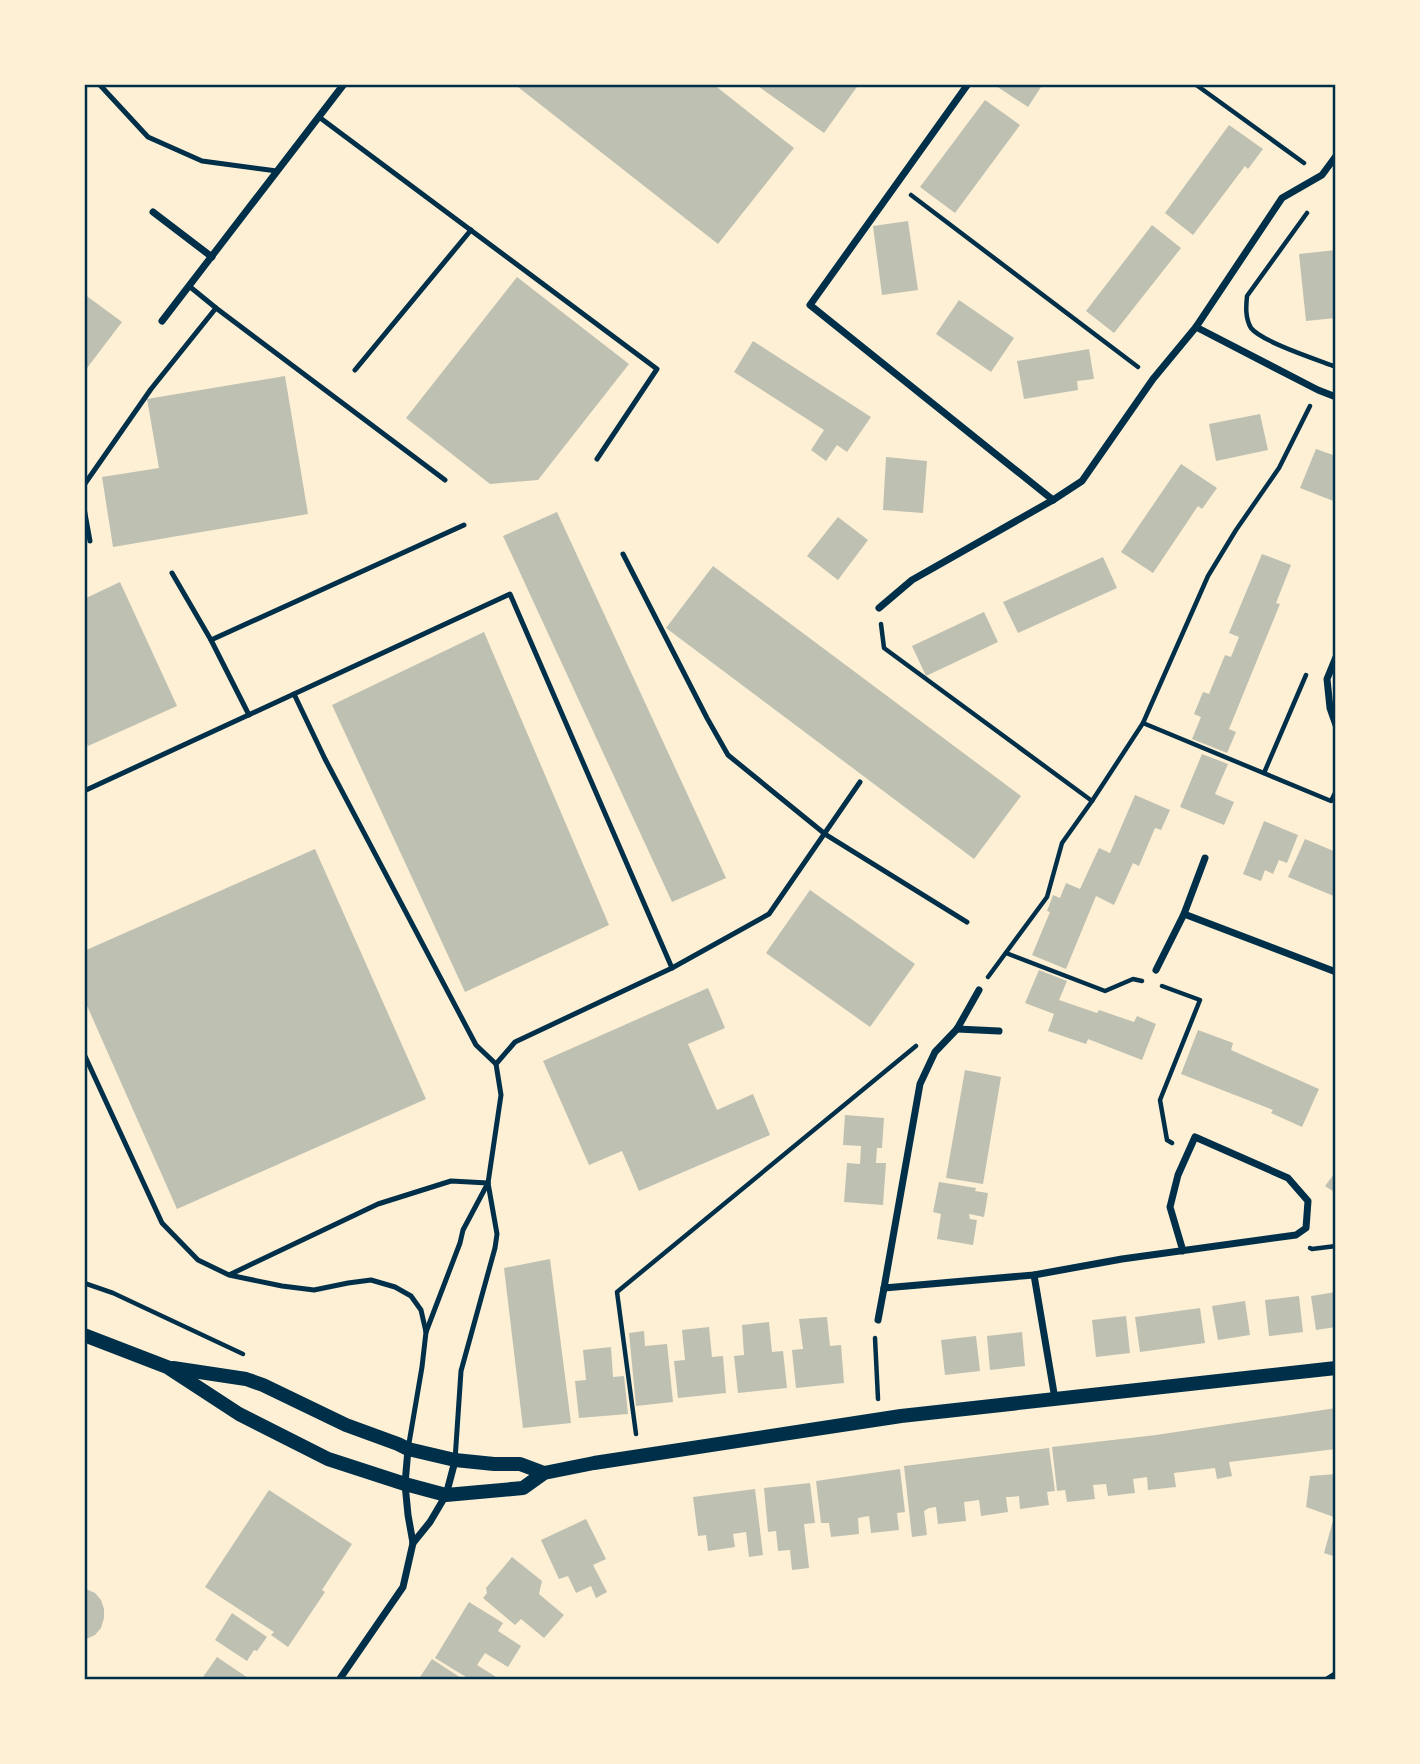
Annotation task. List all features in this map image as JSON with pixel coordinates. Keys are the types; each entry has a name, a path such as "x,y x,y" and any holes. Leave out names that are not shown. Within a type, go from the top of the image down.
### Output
{"main road":[{"path":"84,1335 167,1367 239,1414 328,1459 446,1495 523,1488 544,1473 901,1416 1336,1368"},
{"path":"167,1367 246,1379 346,1425 408,1449 455,1460 520,1464 544,1473"}],"street":[{"path":"162,321 344,84"},
{"path":"968,84 810,305 1053,500"},
{"path":"879,608 912,580 1082,481 1153,379 1196,327 1282,198 1322,176 1336,156"},
{"path":"153,212 212,257"},
{"path":"1196,327 1336,397"},
{"path":"1336,657 1327,679 1330,708 1336,725"},
{"path":"1156,970 1184,914 1205,858"},
{"path":"1184,914 1336,972"},
{"path":"878,1320 920,1084 935,1052 957,1029 979,990"},
{"path":"957,1029 999,1031"},
{"path":"884,1288 1034,1275 1122,1259 1183,1251 1296,1235 1306,1228 1308,1201 1288,1178 1195,1137 1178,1175 1170,1207 1183,1251"},
{"path":"1034,1275 1055,1399"},
{"path":"408,1449 405,1484 414,1543"},
{"path":"340,1680 403,1587 414,1543 446,1495 455,1460"}],"lane":[{"path":"99,84 148,137 202,161 277,172"},
{"path":"319,117 657,369 597,458"},
{"path":"355,370 471,230"},
{"path":"189,286 445,480"},
{"path":"84,485 151,389 216,307"},
{"path":"84,508 90,541"},
{"path":"211,640 464,525"},
{"path":"623,554 728,755 825,834 967,922"},
{"path":"172,573 211,640 249,715"},
{"path":"84,791 510,594 672,968"},
{"path":"294,694 476,1045 496,1065 501,1095 488,1183 497,1234 461,1371 455,1460"},
{"path":"496,1065 515,1042 672,968 769,914 860,782"},
{"path":"84,1054 162,1223 198,1260 229,1275 314,1290 372,1280 383,1283 411,1296 421,1310 426,1332"},
{"path":"229,1275 378,1204 452,1181 488,1183"},
{"path":"408,1449 426,1332 463,1230 488,1183"}],"path":[{"path":"1195,84 1322,176"},
{"path":"896,184 1153,379"},
{"path":"1307,213 1247,296 1246,313 1251,328 1266,338 1336,367"},
{"path":"979,990 1048,897 1062,843 1093,801 1143,723 1209,576 1236,530 1279,468 1318,390"},
{"path":"879,608 884,648 1093,801"},
{"path":"1264,774 1310,667 1329,675"},
{"path":"1143,723 1331,801 1336,792"},
{"path":"1006,953 1105,991 1133,979 1200,1000 1160,1100 1167,1140 1188,1152"},
{"path":"1148,982 1156,970"},
{"path":"639,1456 617,1292 916,1046 957,1029"},
{"path":"84,1283 113,1293 249,1357"},
{"path":"878,1320 875,1339 879,1404"},
{"path":"1325,1680 1336,1674"}],"building":[{"path":"520,84 713,84 794,148 718,244 518,87"},
{"path":"755,84 859,84 824,133"},
{"path":"993,84 1043,84 1028,107"},
{"path":"985,100 1020,125 955,213 920,187"},
{"path":"1229,125 1263,149 1248,169 1245,166 1193,235 1165,213"},
{"path":"908,221 918,290 882,295 873,226"},
{"path":"1152,225 1181,248 1114,333 1086,311"},
{"path":"1336,250 1336,318 1306,321 1299,254"},
{"path":"517,277 629,364 538,480 490,484 406,418"},
{"path":"84,294 122,322 84,372"},
{"path":"959,300 1014,338 991,372 936,334"},
{"path":"753,341 871,417 847,452 837,445 826,461 811,450 824,430 734,372"},
{"path":"1089,349 1094,379 1077,381 1078,390 1024,399 1017,361"},
{"path":"285,376 308,514 113,547 102,477 159,468 147,399"},
{"path":"1260,414 1268,450 1216,461 1209,424"},
{"path":"1316,449 1336,456 1336,502 1300,488"},
{"path":"886,457 927,461 923,513 883,510"},
{"path":"1181,464 1217,488 1202,509 1198,506 1153,573 1121,552"},
{"path":"557,512 726,878 672,902 503,536"},
{"path":"838,517 868,540 838,580 807,556"},
{"path":"1262,554 1291,565 1276,603 1280,604 1229,729 1236,732 1227,753 1192,739 1201,717 1194,714 1203,692 1209,694 1225,655 1231,657 1239,637 1229,633"},
{"path":"1103,557 1117,588 1018,633 1003,602"},
{"path":"713,566 1021,796 974,859 666,628"},
{"path":"120,582 177,706 88,746 84,737 84,599"},
{"path":"984,612 998,642 926,676 912,646"},
{"path":"484,632 609,925 465,992 332,705"},
{"path":"1202,754 1228,764 1215,794 1234,802 1224,825 1180,807"},
{"path":"1135,795 1170,810 1161,830 1155,828 1139,866 1133,863 1114,905 1096,896 1066,969 1032,955 1050,912 1047,911 1053,895 1060,898 1066,883 1080,889 1099,848 1110,853"},
{"path":"1264,821 1298,835 1287,863 1279,860 1273,874 1265,870 1261,881 1243,874"},
{"path":"1305,839 1336,852 1336,897 1288,877"},
{"path":"315,849 426,1099 177,1209 84,999 84,951"},
{"path":"810,890 915,964 870,1027 766,953"},
{"path":"1039,970 1067,981 1059,1000 1097,1013 1099,1010 1134,1022 1137,1016 1156,1024 1142,1060 1088,1039 1086,1044 1048,1031 1054,1014 1025,1003"},
{"path":"708,988 725,1028 688,1044 717,1110 753,1094 770,1135 639,1191 622,1151 589,1165 543,1061"},
{"path":"1198,1030 1233,1043 1231,1050 1319,1089 1302,1127 1271,1113 1273,1110 1181,1074"},
{"path":"965,1070 1001,1077 983,1184 946,1178"},
{"path":"845,1115 884,1118 882,1148 877,1148 876,1163 886,1163 883,1205 844,1202 847,1163 860,1164 861,1146 843,1145"},
{"path":"1334,1174 1336,1176 1336,1193 1325,1186"},
{"path":"939,1182 976,1188 975,1191 988,1193 984,1217 969,1214 970,1219 977,1220 973,1245 937,1239 941,1214 933,1212"},
{"path":"550,1259 571,1423 523,1428 504,1268"},
{"path":"1336,1292 1336,1327 1316,1330 1311,1296"},
{"path":"1299,1296 1303,1332 1269,1336 1265,1300"},
{"path":"1245,1301 1250,1335 1218,1340 1212,1306"},
{"path":"1200,1308 1205,1343 1140,1352 1135,1317"},
{"path":"1126,1316 1130,1353 1096,1357 1092,1320"},
{"path":"827,1317 830,1346 841,1345 844,1383 796,1388 792,1350 803,1349 799,1319"},
{"path":"769,1322 772,1352 783,1351 787,1388 738,1393 734,1356 744,1355 742,1325"},
{"path":"709,1327 712,1357 723,1356 726,1393 678,1398 674,1361 685,1360 682,1330"},
{"path":"644,1331 645,1346 667,1344 673,1402 636,1406 629,1333"},
{"path":"1022,1332 1025,1366 990,1370 987,1336"},
{"path":"976,1336 980,1371 945,1375 941,1340"},
{"path":"611,1347 613,1377 624,1376 628,1414 579,1418 575,1381 586,1380 583,1350"},
{"path":"1336,1408 1336,1449 1229,1462 1232,1476 1217,1479 1215,1468 1174,1473 1176,1487 1148,1490 1147,1477 1133,1479 1135,1493 1108,1496 1106,1484 1093,1485 1095,1499 1067,1502 1065,1490 1057,1491 1052,1447 1156,1435"},
{"path":"1049,1448 1055,1491 1047,1492 1049,1505 1020,1509 1019,1496 1006,1497 1008,1512 981,1516 979,1500 964,1502 966,1521 938,1524 936,1507 929,1508 924,1511 927,1535 912,1537 904,1466"},
{"path":"900,1469 905,1512 897,1513 899,1530 871,1533 869,1516 858,1518 859,1534 831,1537 829,1523 821,1523 816,1481"},
{"path":"1336,1474 1336,1557 1324,1553 1334,1517 1306,1507 1310,1476"},
{"path":"810,1483 815,1523 804,1524 809,1568 792,1570 790,1550 778,1551 776,1531 768,1532 764,1488"},
{"path":"755,1489 763,1555 749,1557 746,1532 733,1534 735,1547 708,1551 706,1535 698,1536 693,1497"},
{"path":"269,1490 352,1544 322,1590 325,1592 288,1647 271,1635 274,1632 205,1587"},
{"path":"586,1519 606,1559 593,1565 607,1592 596,1598 591,1586 576,1593 568,1576 559,1579 541,1540"},
{"path":"512,1557 542,1581 539,1594 564,1615 544,1638 521,1619 515,1625 483,1598 487,1593 486,1588"},
{"path":"84,1588 95,1593 101,1600 104,1618 95,1635 84,1640"},
{"path":"469,1602 503,1623 498,1631 521,1646 508,1667 485,1653 477,1665 501,1680 471,1680 435,1658"},
{"path":"232,1613 267,1637 247,1661 215,1640"},
{"path":"217,1657 251,1680 201,1680"},
{"path":"432,1659 464,1680 418,1680"}]}
